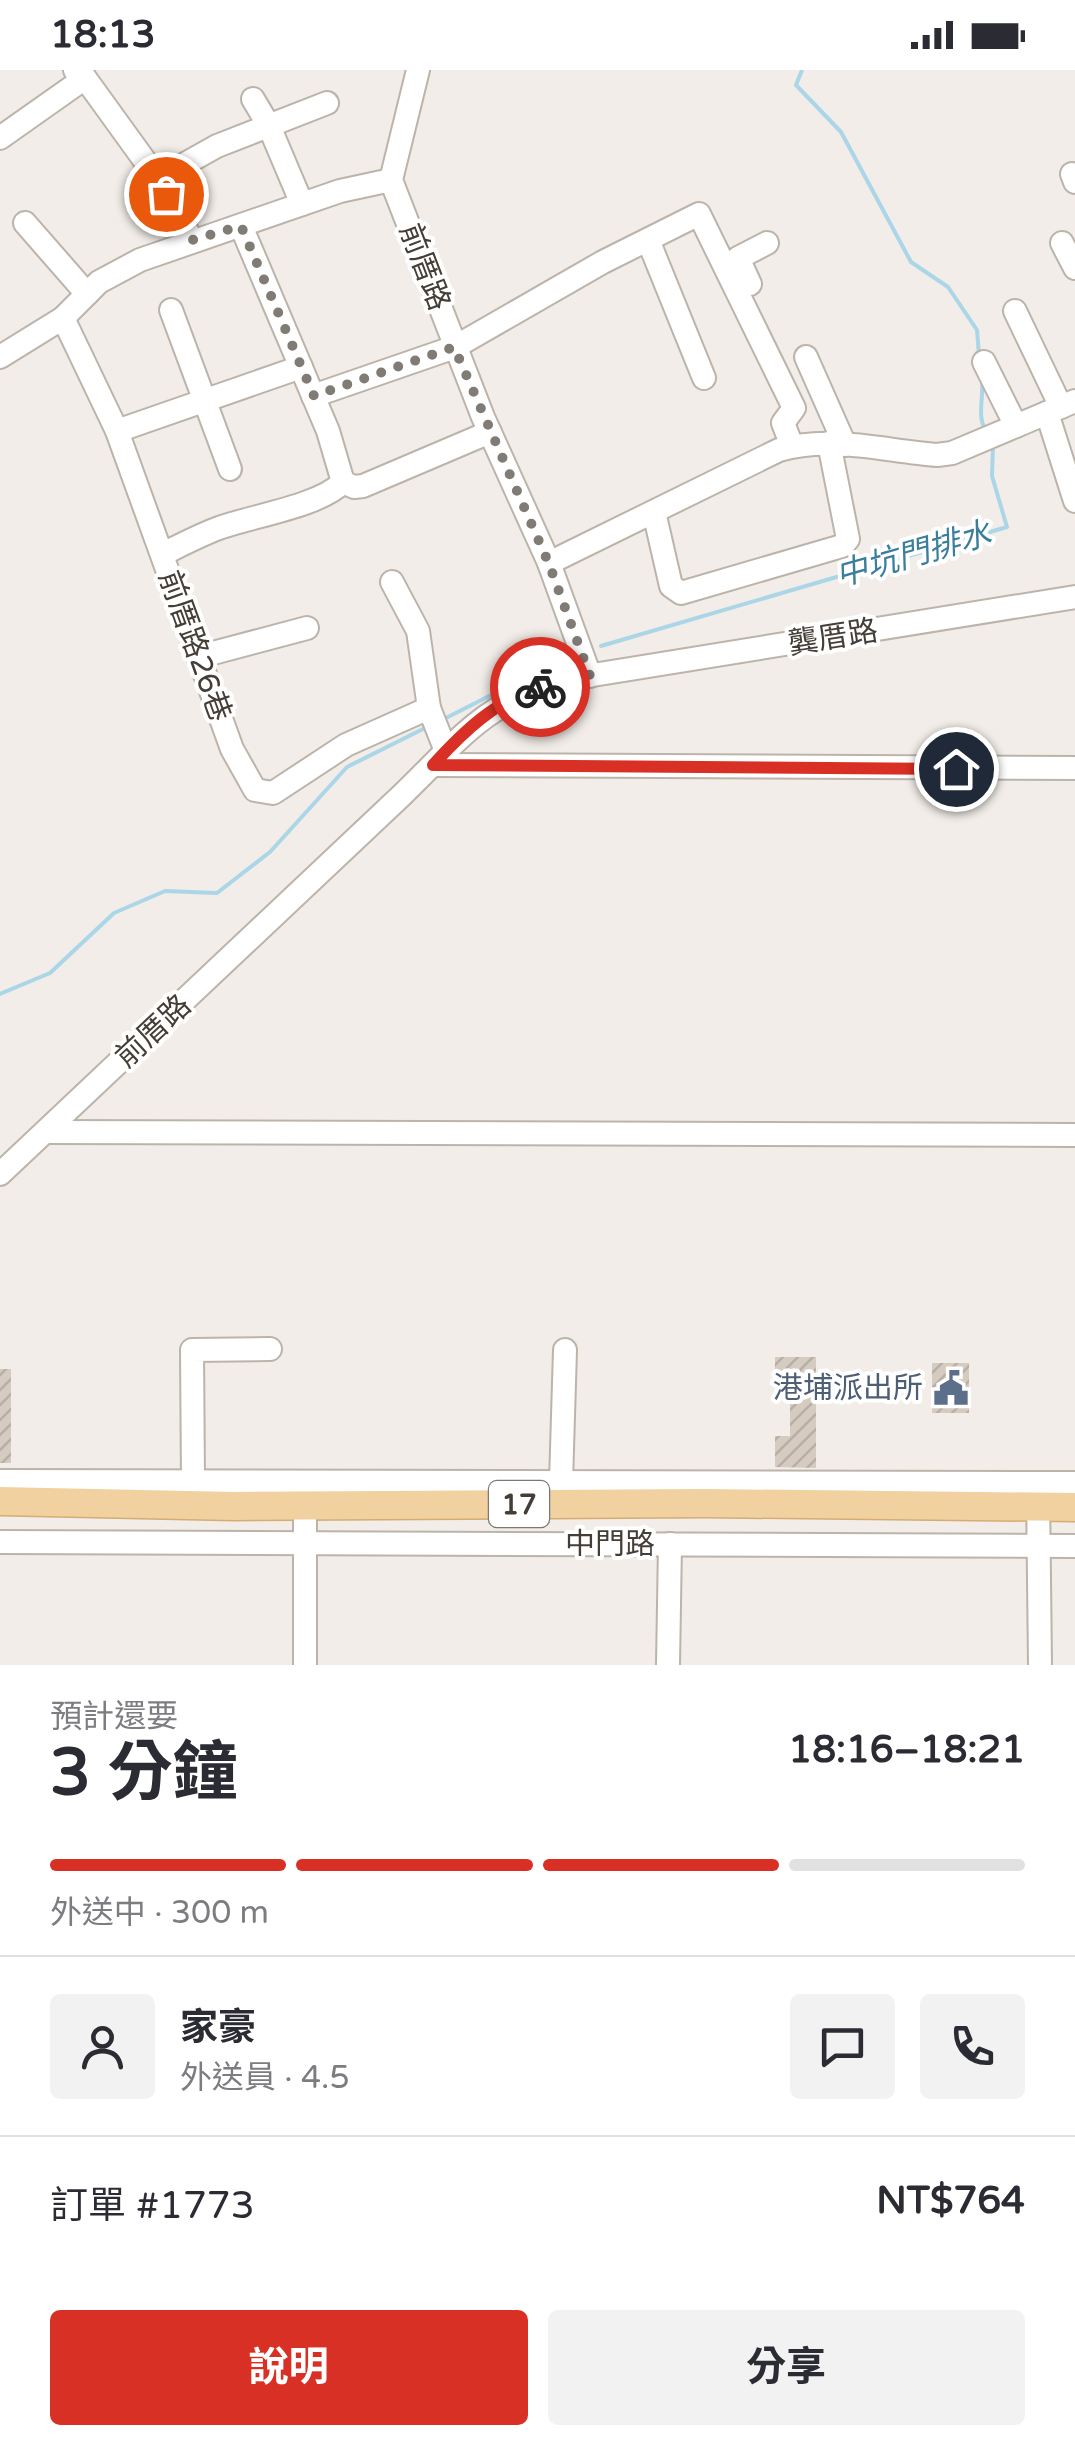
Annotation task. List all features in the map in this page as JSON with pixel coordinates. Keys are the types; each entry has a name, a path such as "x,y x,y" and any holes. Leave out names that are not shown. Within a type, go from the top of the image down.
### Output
{"main road":[{"name":"中門路","path":"0,1501 305,1512"},
{"name":"17","path":"1039,1514 1075,1507"},
{"name":"中門路","path":"0,1518 305,1512 1039,1514"},
{"name":"17","path":"1039,1514 1075,1520"}],"street":[{"path":"0,357 63,318 118,270 192,240 340,191 391,180 418,70"},
{"path":"0,138 80,74 158,178 192,240"},
{"path":"253,100 269,126 302,204"},
{"path":"158,178 200,154 327,103"},
{"name":"前厝路","path":"0,1174 46,1132 436,734 530,690 590,676 549,564 454,347 391,180"},
{"path":"314,396 454,347 699,214 794,408"},
{"path":"25,223 87,294"},
{"path":"241,226 314,396 343,482 354,488 362,486 490,432"},
{"path":"648,240 704,378"},
{"path":"767,243 738,258 803,396 783,423 792,446"},
{"path":"1062,243 1075,268"},
{"path":"171,310 230,469"},
{"path":"1015,311 1061,407 1075,502"},
{"name":"前厝路26巷","path":"63,318 117,431 232,749 254,790 272,793 362,737 436,734"},
{"path":"654,512 675,590 687,594 846,544 837,444 806,357"},
{"path":"984,362 996,435"},
{"path":"117,431 302,367"},
{"path":"549,564 792,446 837,444 937,456 952,454 1061,407"},
{"path":"163,554 219,528 290,507 343,482"},
{"path":"392,582 418,632 436,734 744,769 1075,768"},
{"name":"龔厝路","path":"590,676 1075,597"},
{"path":"198,657 307,628"},
{"path":"46,1132 1075,1134"},
{"path":"192,1481 192,1350 270,1350"},
{"path":"561,1482 565,1350"},
{"name":"中門路","path":"0,1481 192,1481 305,1512"},
{"name":"中門路","path":"491,1512 561,1482 939,1514"},
{"path":"1040,1665 1039,1514 1075,1483"},
{"path":"305,1512 306,1665"},
{"name":"中門路","path":"0,1542 305,1512"},
{"name":"中門路","path":"491,1512 670,1544 939,1514"},
{"path":"1039,1514 1075,1546"},
{"path":"668,1665 670,1544"}],"building":[{"path":"775,1357 816,1357 816,1468 775,1467 775,1436 790,1436 790,1389 775,1390"},
{"name":"港埔派出所","path":"932,1363 969,1363 969,1413 932,1413"},
{"path":"0,1369 11,1369 11,1463 0,1463"}],"waterway":[{"name":"中坑門排水","path":"802,70 796,85 841,132 911,262 948,287 977,330 979,355"},
{"name":"中坑門排水","path":"982,380 981,418 985,429"},
{"name":"中坑門排水","path":"601,646 1007,527 992,476 993,446"},
{"name":"中坑門排水","path":"442,720 572,654"},
{"name":"中坑門排水","path":"0,994 50,973 114,913 165,891 217,893 270,852 347,767 429,726"}],"way so far":[{"path":"166,194 192,240 241,226 314,396 454,347 549,564 590,676 540,687"}],"place":[{"name":"港埔派出所","path":"951,1388"}],"route":[{"path":"540,687 493,709 433,765 956,769"}]}
